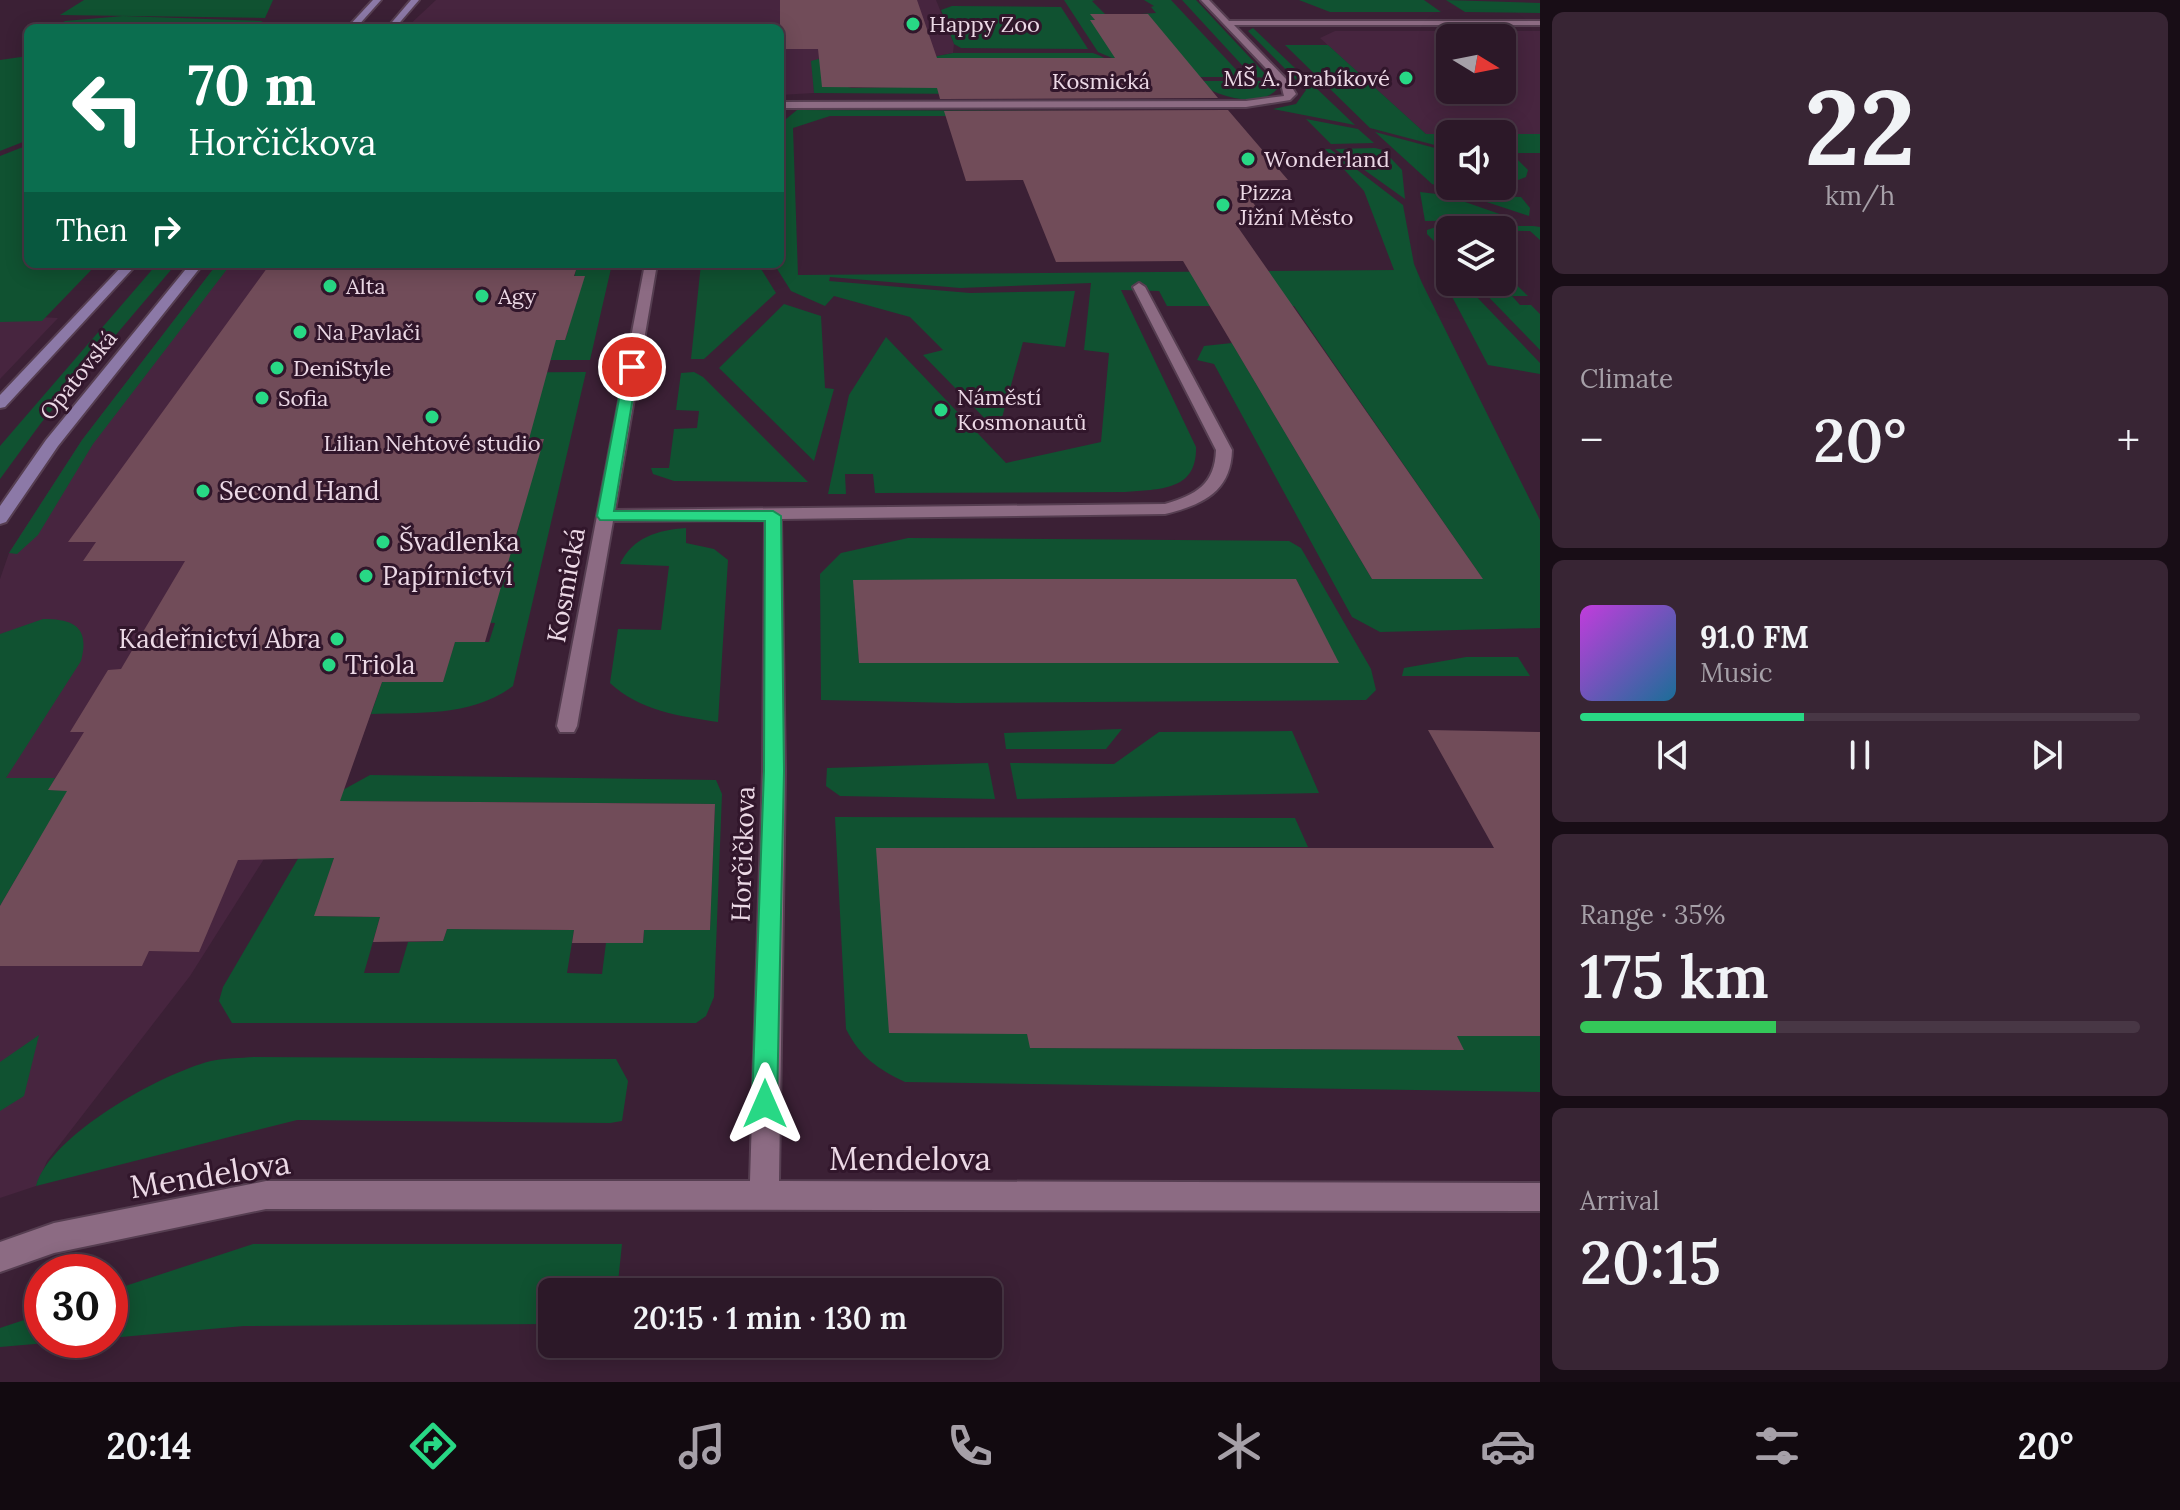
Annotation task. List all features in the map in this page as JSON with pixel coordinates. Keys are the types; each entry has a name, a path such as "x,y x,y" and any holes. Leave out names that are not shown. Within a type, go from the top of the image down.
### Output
{"main road":[{"path":"355,24 377,0"},
{"path":"394,24 415,0"},
{"name":"Opatovská","path":"0,404 127,268"},
{"name":"Opatovská","path":"0,518 52,443 194,268"}],"street":[{"name":"Kosmická","path":"784,105 1246,104 1287,98 1291,94 1285,83 1205,0"},
{"path":"1228,23 1540,23"},
{"name":"Kosmická","path":"567,726 650,268"},
{"path":"605,516 1165,509 1193,502 1217,486 1225,465 1224,450 1139,287"},
{"name":"Horčičkova","path":"764,1195 774,771 773,516"},
{"name":"Mendelova","path":"0,1257 54,1238 266,1195 1540,1197"}],"shaded area":[{"path":"436,0 936,0 954,44 953,53 927,58 812,61 814,93 784,95 784,24 410,24"},
{"name":"MŠ A. Drabíkové","path":"1335,31 1436,31 1436,104 1516,104 1516,31 1540,31 1540,134 1516,134 1516,120 1436,120 1436,134 1426,134 1320,38"},
{"path":"214,268 476,268 310,682 382,682 358,749 327,759 190,976 47,1161 36,1186 0,1198 0,579 9,553 82,440"},
{"path":"0,315 58,318 0,379"}],"green space":[{"path":"84,0 273,0 265,18 60,15"},
{"path":"1064,0 1095,0 1092,1 1105,14 1091,14 1095,20 1147,20 1141,14 1156,13 1151,7 1154,6 1144,0 1171,0 1243,77 1157,77 1098,52"},
{"path":"1182,0 1196,0 1269,78 1253,77"},
{"path":"1299,0 1424,0 1441,12 1330,12"},
{"path":"1446,0 1540,3 1540,13 1465,12"},
{"path":"952,6 1061,7 1088,49 961,48 954,44 941,10"},
{"path":"123,16 265,23 59,24"},
{"path":"1253,28 1355,125 1273,109 1296,104 1306,90 1248,31"},
{"path":"1285,45 1328,45 1426,134 1436,134 1436,145 1370,128"},
{"path":"953,53 1093,53 1104,58 963,58 848,88 1123,83 1106,59 1116,69 1130,95 814,93 811,61 822,58 927,58"},
{"path":"24,57 24,142 0,151 0,60"},
{"path":"1193,81 1272,81 1277,89 1269,96 1247,100 1223,95"},
{"path":"797,110 1102,111 1060,116 830,116 793,128 798,275 1394,270 1364,191 1325,149 1330,149 1403,205 1414,264 1422,283 1540,520 1540,628 1380,632 1352,617 1214,364 1197,360 1204,346 1232,343 1372,579 1482,578 1294,306 1167,306 1159,291 1121,290 1196,447 1190,472 1174,485 1125,492 875,493 873,474 845,474 846,494 828,494 849,395 886,337 1006,463 1101,442 1109,353 1084,350 1091,283 960,288 830,277 829,281 970,293 1075,291 1065,347 1023,342 998,432 923,355 943,350 910,317 834,296 825,306 791,291 777,268 784,268 784,121"},
{"path":"1306,119 1358,129 1374,143 1331,144"},
{"path":"1375,132 1436,148 1436,185"},
{"path":"1516,134 1540,134 1540,153 1516,153"},
{"path":"24,147 24,268 93,268 42,321 0,322 0,156"},
{"path":"1335,149 1383,150 1402,170 1405,199"},
{"path":"1516,158 1528,170 1526,177 1518,180"},
{"path":"1420,192 1436,194 1436,200 1459,200 1505,216 1436,216 1436,221 1425,221"},
{"path":"1516,197 1521,197 1530,208 1529,216 1480,200 1516,200"},
{"path":"1516,226 1540,227 1540,240 1530,231 1516,231"},
{"path":"1436,227 1436,243 1427,234 1427,230"},
{"path":"154,268 173,268 41,423 0,479 0,446"},
{"path":"214,268 228,268 93,444 38,535 17,554 9,553 82,440"},
{"path":"576,268 611,268 590,360 537,360 544,340 565,340"},
{"path":"701,268 760,268 776,293 704,359 691,359"},
{"path":"1516,284 1528,296 1516,296"},
{"path":"1452,296 1476,296 1540,363 1540,374 1488,365"},
{"path":"1488,296 1512,296 1520,305 1531,305 1540,314 1540,350"},
{"path":"784,304 821,316 825,388 834,389 814,461 719,368"},
{"path":"586,372 513,686 497,696 463,708 371,714 382,682 442,682 455,642 489,642 495,623 478,622 486,537 516,537 520,522 505,522 511,451 540,451 544,439 529,439 532,426 438,373"},
{"path":"694,372 703,377 808,482 674,481 653,474 651,468 669,468 674,429 697,428 699,411 676,410 681,373"},
{"path":"686,528 686,543 714,549 728,560 718,722 647,706 610,683 618,629 661,630 669,566 620,564 639,541 666,531"},
{"path":"908,538 1289,541 1301,548 1371,669 1376,690 1366,700 957,703 821,700 820,574 841,553","holes":["1296,579 1338,663 859,663 854,580"]},
{"path":"43,619 63,621 77,627 83,640 81,661 6,778 55,778 49,790 98,791 64,854 31,853 0,906 0,634"},
{"path":"1466,657 1518,657 1530,676 1402,676 1404,668"},
{"path":"1122,729 1106,749 1006,749 1004,733"},
{"path":"1292,731 1319,793 1017,799 1010,763 1114,764 1159,732"},
{"path":"988,763 995,799 840,796 826,786 827,768"},
{"path":"370,775 716,780 722,794 714,997 706,1016 696,1023 232,1023 219,1001 223,987 327,809 341,791","holes":["344,801 715,804 710,930 644,930 643,943 606,943 602,974 567,973 574,930 447,929 443,941 408,942 399,973 364,973 380,917 315,916 334,858 323,858"]},
{"path":"835,817 1295,818 1308,847 876,848 1027,1034 1031,1048 1463,1050 1457,1036 1540,1036 1540,1092 905,1082 871,1061 857,1047 846,1029"},
{"path":"39,1035 24,1096 0,1111 0,1062"},
{"path":"254,1057 616,1059 628,1081 622,1121 297,1120 36,1186 45,1167 62,1147 84,1127 137,1093 211,1061"},
{"path":"253,1244 622,1244 618,1278 538,1278 538,1324 244,1326 128,1336 128,1285"},
{"path":"24,1320 24,1345 0,1347 0,1328"}],"building":[{"path":"780,0 917,0 937,58 1115,58 1090,20 1095,20 1090,14 1148,14 1218,98 940,99 937,88 822,87 818,49 784,49 784,24 780,24"},
{"path":"1228,110 1288,180 1236,181 1268,222 1235,223 1483,579 1372,579 1183,261 1056,262 1023,180 966,181 944,111"},
{"path":"267,268 577,268 574,276 585,276 565,340 556,340 529,439 544,439 485,642 455,642 443,682 382,682 340,801 715,804 710,930 644,930 643,943 572,943 574,930 447,929 443,941 373,942 380,917 314,916 334,858 238,860 199,952 149,951 142,966 0,966 0,906 67,791 48,790 84,732 70,732 108,670 121,669 185,561 83,561 96,542 68,542"},
{"path":"1296,579 1339,663 859,663 853,580"},
{"path":"1428,730 1540,732 1540,1036 1457,1036 1464,1050 1030,1048 1027,1034 889,1033 876,848 1494,848"}],"place":[{"name":"Happy Zoo","path":"913,24"},
{"name":"MŠ A. Drabíkové","path":"1406,78"},
{"name":"Wonderland","path":"1248,159"},
{"name":"Pizza Jižní Město","path":"1223,205"},
{"name":"Alta","path":"330,286"},
{"name":"Agy","path":"482,296"},
{"name":"Na Pavlači","path":"300,332"},
{"name":"DeniStyle","path":"277,368"},
{"name":"Sofia","path":"262,398"},
{"name":"Náměstí Kosmonautů","path":"941,410"},
{"name":"Lilian Nehtové studio","path":"432,417"},
{"name":"Second Hand","path":"203,491"},
{"name":"Švadlenka","path":"383,542"},
{"name":"Papírnictví","path":"366,576"},
{"name":"Kadeřnictví Abra","path":"337,639"},
{"name":"Triola","path":"329,665"}],"route":[{"path":"632,367 605,516 773,516 774,771 765,1104"}]}
